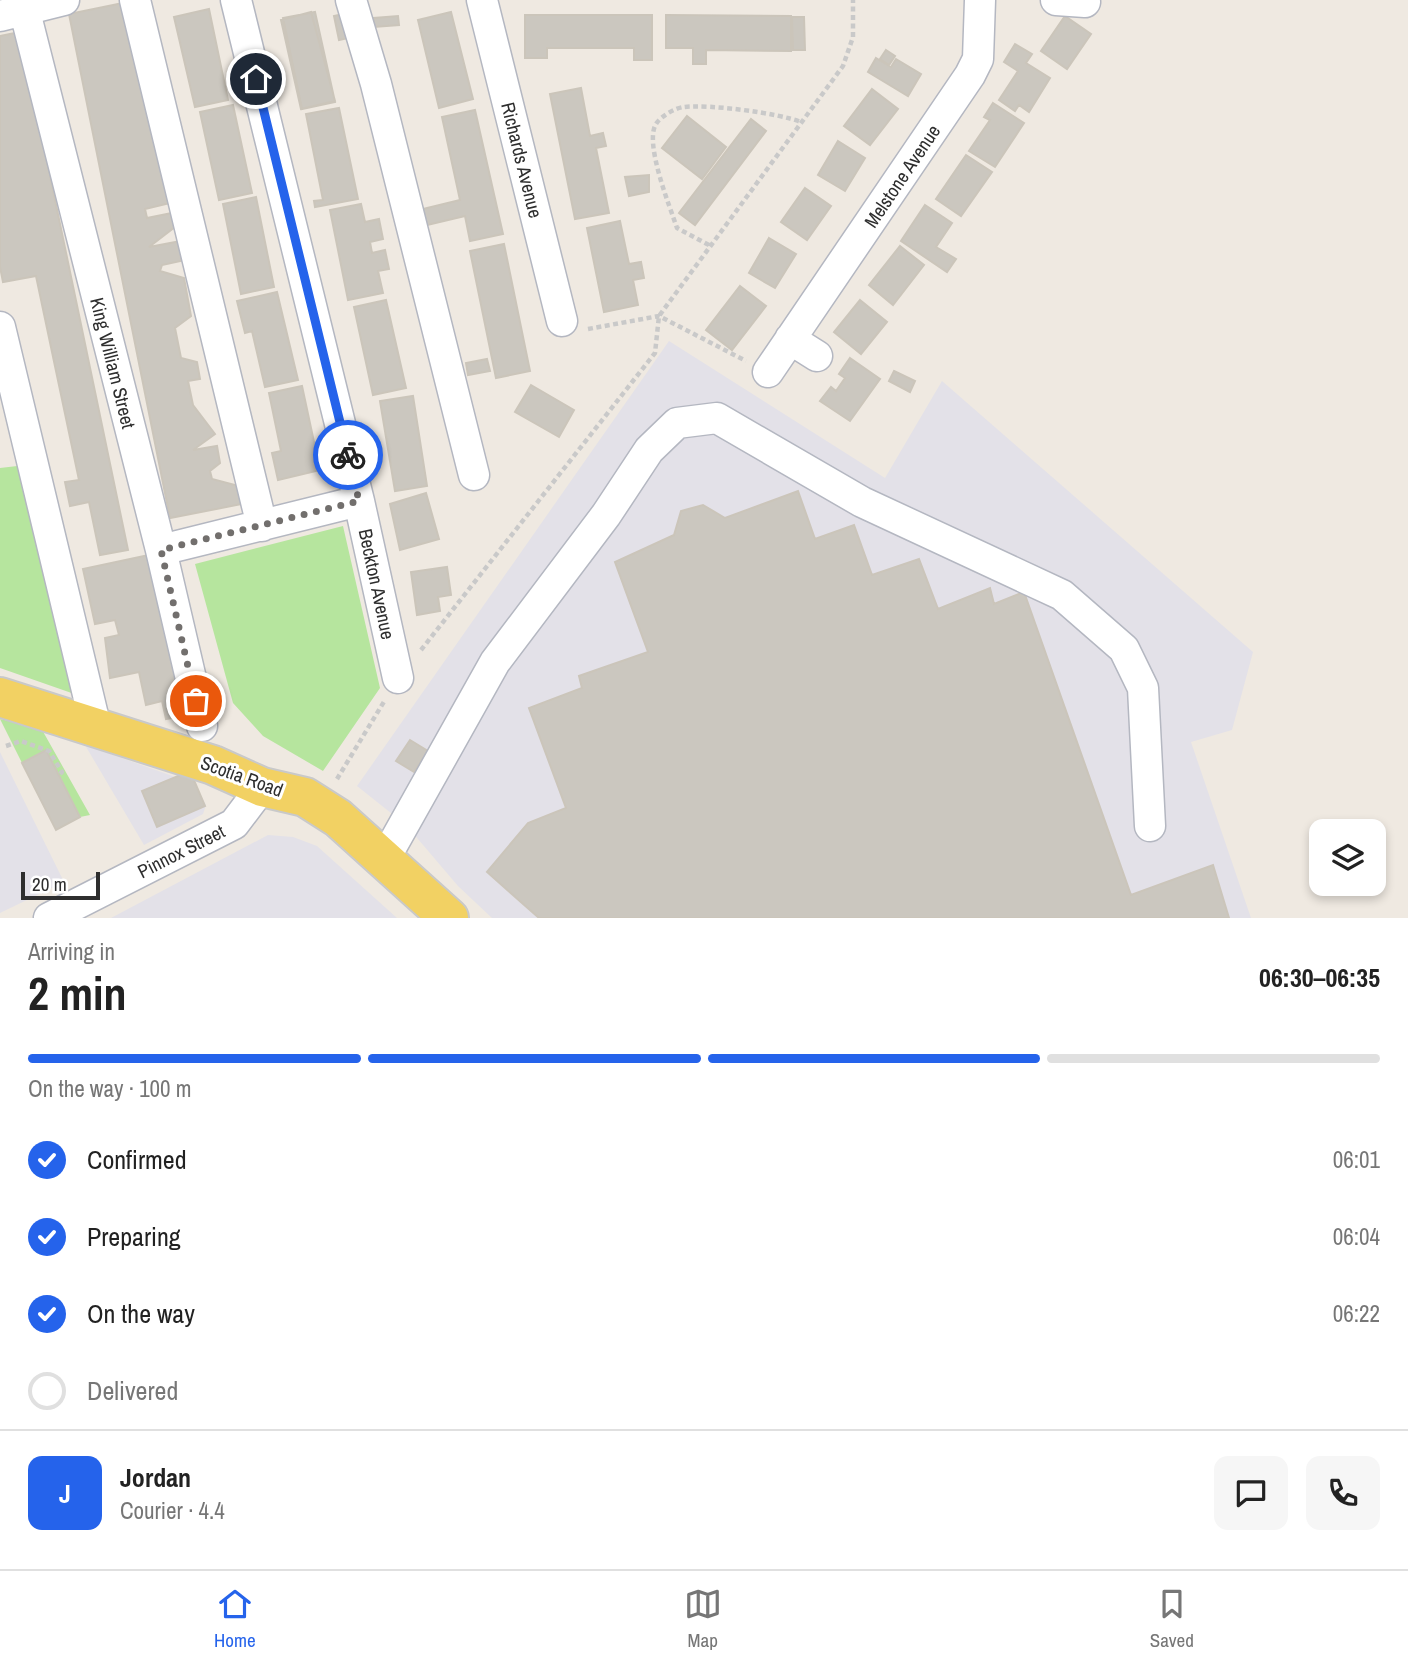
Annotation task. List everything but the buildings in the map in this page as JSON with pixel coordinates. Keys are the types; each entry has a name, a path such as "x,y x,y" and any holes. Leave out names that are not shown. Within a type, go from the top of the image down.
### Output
{"main road":[{"name":"Scotia Road","path":"0,697 213,765 262,787 305,797 321,807 449,918"}],"street":[{"path":"15,8 64,0"},
{"path":"135,0 262,526"},
{"name":"Beckton Avenue","path":"236,0 359,501 398,678"},
{"path":"351,0 376,84 474,475"},
{"name":"Richards Avenue","path":"482,0 562,321"},
{"name":"Melstone Avenue","path":"768,372 971,75 978,59 980,0"},
{"name":"King William Street","path":"15,8 161,550 202,726"},
{"path":"0,327 96,728"},
{"path":"790,340 817,356"},
{"path":"384,860 495,662 606,515 649,450 677,423 717,418 862,502 1062,595 1125,649 1143,688 1150,825"},
{"path":"161,550 359,501"},
{"name":"Pinnox Street","path":"49,918 234,824 262,787"}],"path":[{"path":"321,807 398,678 656,353 659,316 843,66 853,37 853,0"},
{"path":"709,245 677,228 657,164 653,139 656,124 669,113 683,107 758,112 785,116 801,122"},
{"path":"562,321 566,332 659,316 768,372"},
{"path":"6,746 21,741 49,751 62,772 59,775"}],"shaded area":[{"path":"669,341 885,478 942,381 1253,652 1232,730 1191,742 1251,918 492,918 458,886 406,825 357,786"},
{"path":"85,745 195,784 206,805 203,814 144,845"},
{"path":"0,752 64,882 0,913"},
{"path":"268,835 293,837 317,846 397,918 111,918"}],"green space":[{"path":"26,465 83,697 0,668 0,468"},
{"path":"343,526 380,688 323,771 263,736 233,703 195,564"},
{"path":"0,719 41,728 90,815 80,817 46,751 22,763"}],"way so far":[{"path":"196,701 161,550 359,501 348,455"}],"route":[{"path":"256,79 348,455"}]}
